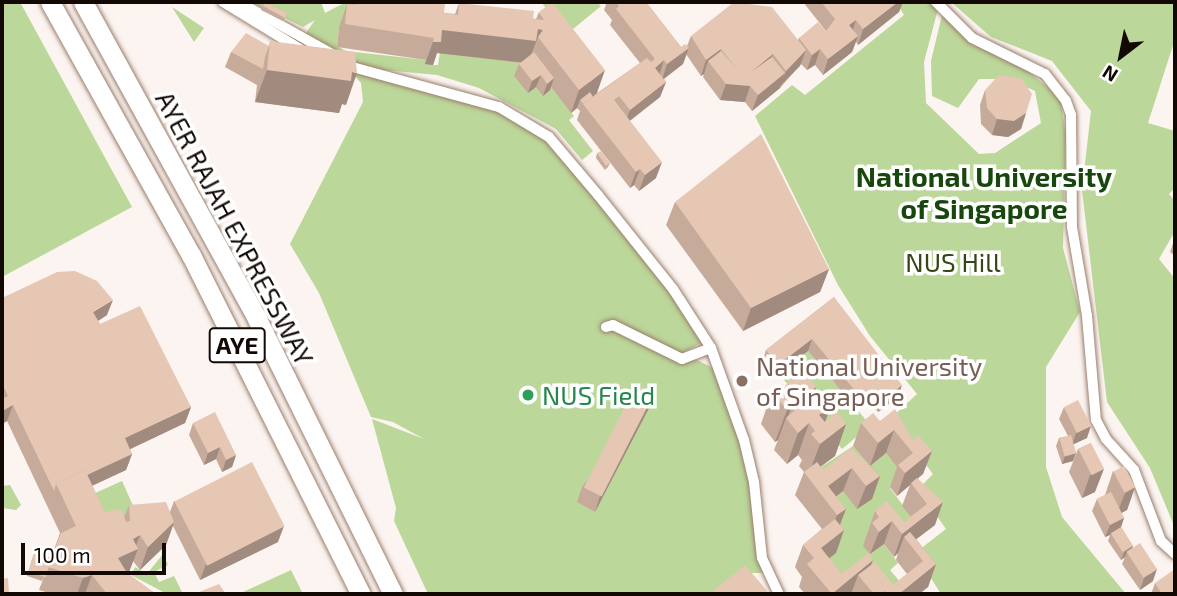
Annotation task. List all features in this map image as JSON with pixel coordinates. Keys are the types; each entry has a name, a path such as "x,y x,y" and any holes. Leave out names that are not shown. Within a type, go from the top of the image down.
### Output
{"highway":[{"name":"AYER RAJAH EXPRESSWAY","path":"50,2 191,255 361,594"},
{"name":"AYER RAJAH EXPRESSWAY","path":"83,2 257,319 393,594"}],"street":[{"path":"223,2 301,50 385,80 489,103 549,137 673,289 712,348 744,440 754,482 762,558 779,594"},
{"path":"239,2 346,66"},
{"path":"936,2 972,38 1045,74 1066,101 1071,115 1072,227 1087,316 1096,420 1106,439 1135,470 1161,541 1175,554"},
{"path":"606,327 613,325 682,359 712,348"}],"green space":[{"path":"2,2 20,2 132,207 2,277"},
{"path":"252,2 321,2 325,13 346,2 370,5 339,28 337,46 346,51 426,60 433,65 438,65 440,52 530,60 574,116 569,120 593,151 582,160 556,129 479,88 437,75 353,67 510,112 549,137 707,339 683,353 719,371 736,411 769,573 742,573 716,594 428,594 394,521 396,508 372,419 424,439 393,422 371,417 319,293 290,244 363,102 361,83 346,66 303,37 315,20 303,27"},
{"path":"541,2 597,2 601,6 567,34"},
{"name":"NUS Hill","path":"896,2 933,2 960,33 1011,58 1060,97 1066,136 1063,248 1080,312 1046,367 1046,467 1062,517 1126,594 941,594 915,553 946,529 918,489 933,474 890,419 917,394 870,336 838,285 755,116 792,85 805,95 904,15","holes":["938,9 942,15 931,61 932,96 958,108 979,79 1008,79 1035,91 1041,123 995,153 979,154 926,103 924,62"]},
{"path":"951,2 1175,2 1175,39 1148,123 1175,131 1175,188 1169,194 1175,201 1175,231 1159,259 1175,279 1175,528 1150,468 1107,402 1082,190 1091,111 1052,61 991,37"},
{"path":"172,7 204,28 194,42"},
{"path":"808,351 870,425 842,449 780,375"},
{"path":"853,446 870,466 886,453 905,475 890,488 919,527 871,540 870,554 884,544 898,563 890,570 907,590 813,571 835,553 820,509 843,491 871,499 815,471"},
{"path":"122,481 137,515 97,533 82,499"},
{"path":"10,485 21,505 16,510 2,508 2,486"},
{"path":"163,554 168,565 154,572 159,582 174,576 183,594 167,594 131,575 135,567 147,574"},
{"path":"291,570 303,594 243,592"}],"building":[{"path":"265,2 287,13 285,18 263,6"},
{"path":"356,2 445,4 444,13 458,15 459,3 534,11 533,19 545,20 539,12 552,2 605,70 579,90 538,37 543,30 538,29 536,41 442,30 441,42 433,42 434,38 345,24 347,4 355,5"},
{"path":"616,2 646,2 681,47 685,44 689,48 667,64 664,60 655,68 666,82 630,110 619,96 614,100 662,162 645,175 640,169 636,172 583,104 647,58 651,62 655,59 616,9 619,6"},
{"path":"734,2 772,7 806,50 786,71 773,54 751,72 772,57 785,73 758,95 750,86 726,84 708,61 721,51 738,70 721,49 706,60 691,36"},
{"path":"821,2 898,2 863,29 856,20 849,25 858,36 828,59 820,49 812,55 799,38 818,22 826,31 835,19"},
{"path":"246,33 269,46 263,69 231,52"},
{"path":"270,41 355,52 357,73 352,72 351,81 267,70"},
{"path":"534,52 554,78 547,84 541,75 532,81 519,64"},
{"path":"999,75 1021,78 1032,94 1026,113 1014,121 997,119 987,108 985,90"},
{"path":"590,92 593,97 583,104 580,100"},
{"path":"761,134 829,269 751,308 675,202"},
{"path":"601,151 610,163 606,166 597,153"},
{"path":"75,271 97,281 113,300 93,312 100,324 140,306 191,407 125,438 132,454 87,475 85,470 56,484 54,491 13,405 4,410 2,408 2,399 8,396 2,383 2,298 57,272"},
{"path":"834,297 902,385 883,400 874,389 861,398 812,339 778,365 766,350"},
{"path":"801,368 816,387 806,395 809,399 819,391 831,406 819,415 825,422 837,412 846,424 820,444 811,434 815,431 809,423 798,433 786,418 795,410 792,406 787,410 772,392 782,384 784,387"},
{"path":"636,385 654,394 602,497 584,487"},
{"path":"1078,400 1091,426 1077,433 1064,407"},
{"path":"895,409 913,440 918,435 932,451 905,473 898,465 913,453 894,430 878,443 861,423 873,413 880,421"},
{"path":"215,412 236,455 226,460 220,447 208,453 193,423"},
{"path":"1071,435 1076,453 1065,457 1059,438"},
{"path":"1091,443 1104,469 1092,475 1079,449"},
{"path":"851,448 880,476 866,486 852,468 828,486 846,509 837,515 804,472 817,462 823,470"},
{"path":"252,462 285,526 207,566 174,501"},
{"path":"1124,466 1135,487 1125,493 1113,472"},
{"path":"85,470 105,512 121,509 126,522 130,521 129,505 166,502 174,522 148,547 140,535 133,539 138,549 118,558 127,573 153,592 162,594 107,594 92,575 83,578 48,567 61,533 76,526 56,484"},
{"path":"917,478 943,502 902,534 892,521 879,532 872,523 879,517 875,511 887,501 904,522 927,504 911,483"},
{"path":"1111,492 1124,518 1110,525 1097,499"},
{"path":"835,519 844,530 821,548 842,574 868,553 873,560 832,594 807,564 814,558 803,545"},
{"path":"1121,527 1133,546 1122,552 1111,533"},
{"path":"910,532 936,564 899,594 888,594 885,591 874,594 858,575 875,562 893,585 923,561 904,537"},
{"path":"1140,543 1157,569 1143,578 1127,552"},
{"path":"34,553 51,558 46,577 28,572"},
{"path":"745,565 768,592 716,594 713,591"},
{"path":"1175,569 1175,594 1162,594 1155,583"},
{"path":"8,578 9,594 2,594 2,579"},
{"path":"219,584 226,594 194,594"}],"place":[{"name":"National University of Singapore","path":"742,381"},
{"name":"NUS Field","path":"528,395"}],"district":[{"name":"National University of Singapore","path":"984,192"}]}
